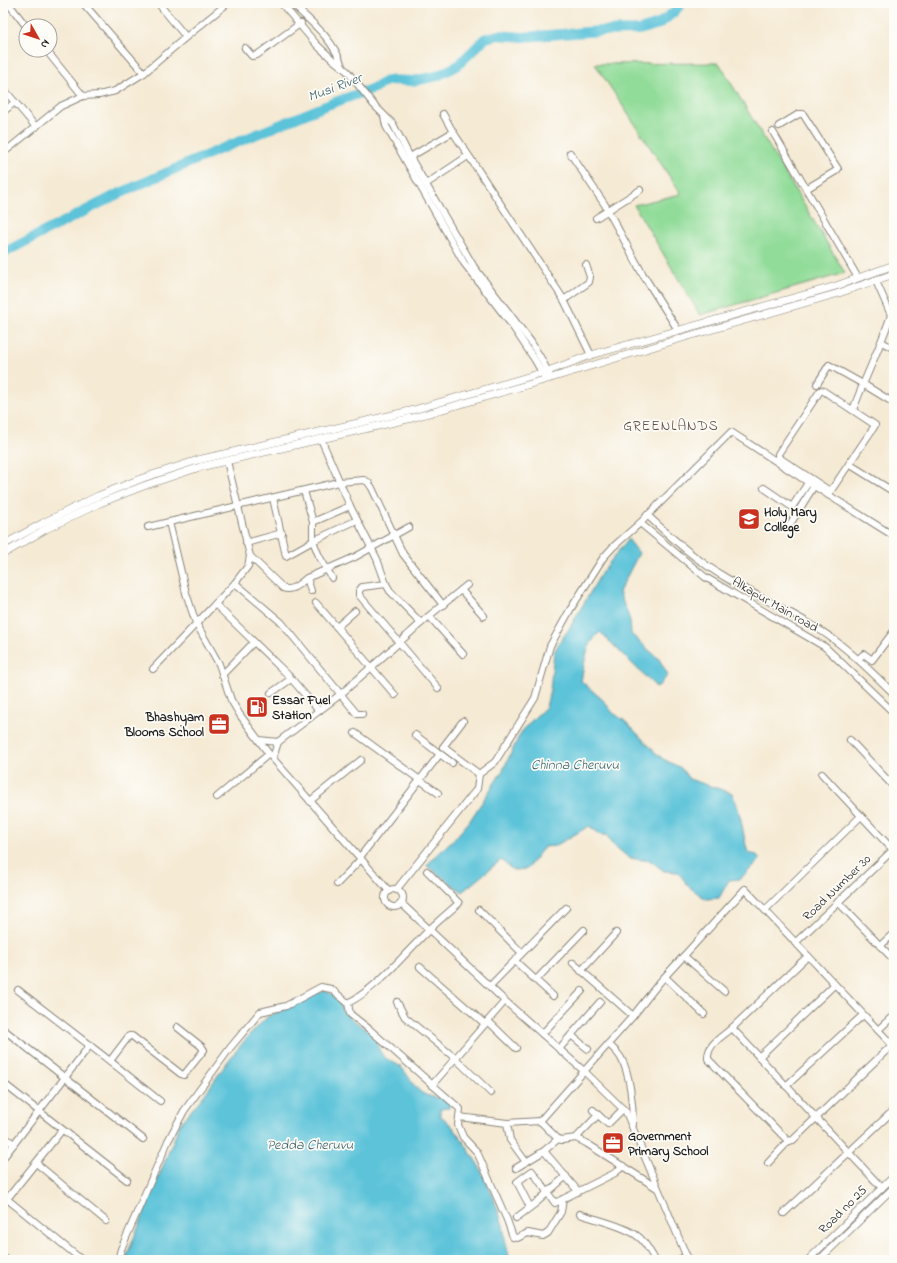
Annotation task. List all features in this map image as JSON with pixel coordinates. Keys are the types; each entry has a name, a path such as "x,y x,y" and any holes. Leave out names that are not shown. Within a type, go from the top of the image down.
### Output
{"main road":[{"path":"3,546 43,522 98,496 143,478 191,462 410,410 545,372 590,355 836,286 894,265"},
{"path":"3,554 46,529 100,503 146,485 200,467 412,418 839,293 894,274"}],"street":[{"path":"8,3 20,18"},
{"path":"83,3 144,73"},
{"path":"158,3 186,36"},
{"path":"8,150 61,106 83,96 98,95 115,91 144,73 186,36 228,3"},
{"path":"281,3 299,25 327,54 347,71 374,105 392,124 426,184 440,214"},
{"path":"291,3 332,44 342,66"},
{"path":"245,48 252,56 257,54 307,18"},
{"path":"52,58 83,96"},
{"path":"3,88 36,127"},
{"path":"3,112 15,102"},
{"path":"444,114 452,132 564,300 590,355"},
{"path":"779,126 799,114 803,114 838,169 806,189"},
{"path":"384,116 386,126 473,270 525,340 548,379"},
{"path":"410,157 452,132"},
{"path":"773,132 858,278"},
{"path":"570,153 608,211 642,273 678,330"},
{"path":"426,184 468,156"},
{"path":"596,218 640,190"},
{"path":"564,300 589,282 590,277 586,265"},
{"path":"853,410 893,315 876,281"},
{"path":"882,342 894,349"},
{"path":"817,384 829,366 894,403"},
{"path":"829,493 875,425 822,390 778,454 778,457 829,493 894,536"},
{"path":"389,891 396,890 478,789 479,774 495,762 535,698 550,646 588,580 603,558 731,432 811,485 829,493"},
{"path":"321,439 386,584 390,591 421,623"},
{"path":"153,669 215,604 248,566 250,556 227,461"},
{"path":"849,464 894,492"},
{"path":"148,527 339,482 364,480 368,482 406,558 443,604"},
{"path":"764,488 792,507 811,485"},
{"path":"786,529 811,485"},
{"path":"304,491 313,522 313,541 319,556 332,578"},
{"path":"274,498 286,556 357,520"},
{"path":"313,522 350,506"},
{"name":"Alkapur Main road","path":"647,515 705,566 827,634 858,659 894,694"},
{"path":"170,522 186,593 196,623 219,664 235,707 271,756 389,891"},
{"name":"Alkapur Main road","path":"640,523 705,577 821,644 894,713"},
{"path":"250,556 283,588 286,590 292,589 307,578 327,570 371,548 409,527"},
{"path":"246,543 282,533"},
{"path":"307,578 311,591"},
{"path":"235,582 281,622 358,714 362,714"},
{"path":"386,584 362,587 359,591 360,595 438,688"},
{"path":"217,796 271,756 278,742 341,694 429,616 467,585"},
{"path":"461,590 484,616"},
{"path":"316,603 395,695"},
{"path":"215,604 291,679 319,711"},
{"path":"337,627 355,611"},
{"path":"429,616 463,654"},
{"path":"858,659 864,654 872,660 894,631"},
{"path":"821,644 827,634"},
{"path":"222,675 254,642"},
{"path":"270,693 291,679"},
{"path":"463,720 442,746 479,774"},
{"path":"355,733 438,793"},
{"path":"415,735 452,763"},
{"path":"259,740 278,742"},
{"path":"850,740 894,787"},
{"path":"337,884 360,858 440,754"},
{"path":"310,802 361,760"},
{"path":"822,774 894,849"},
{"path":"765,910 861,816"},
{"name":"Road Number 30","path":"795,943 894,849"},
{"path":"348,1003 375,985 430,929 459,903 427,871"},
{"path":"540,1122 633,1016 664,977 745,889 893,1046 815,1117 793,1140 788,1141 768,1163"},
{"path":"396,890 402,895 402,903 505,1001 585,1072 626,1112 687,1258 678,1260"},
{"path":"389,891 385,899 388,904 395,907 402,903"},
{"path":"838,902 894,960"},
{"path":"490,986 566,908"},
{"path":"479,910 522,953"},
{"path":"536,980 584,930"},
{"path":"880,946 894,932"},
{"path":"581,971 616,933"},
{"path":"684,956 724,991"},
{"path":"788,1141 708,1059 708,1053 710,1047 808,956"},
{"path":"515,961 553,996"},
{"path":"573,964 633,1016"},
{"path":"420,967 429,977 516,1048"},
{"path":"664,977 704,1014"},
{"path":"759,1057 834,985"},
{"path":"118,1260 120,1249 168,1141 184,1111 230,1048 260,1012 286,1006 321,987 331,989 348,1003 350,1014 460,1109 458,1125 463,1137 477,1152 508,1220 513,1237 517,1238 528,1233 543,1236 548,1233 561,1212 563,1199"},
{"path":"18,990 90,1045 160,1102"},
{"path":"542,1034 582,991"},
{"path":"432,1084 505,1001"},
{"path":"397,1002 405,1017 455,1058 491,1093"},
{"path":"559,1049 600,1002"},
{"path":"786,1086 863,1015"},
{"path":"878,1030 894,1015"},
{"path":"110,1061 129,1036 132,1036 184,1075 204,1050 177,1027"},
{"path":"732,1028 882,1188"},
{"path":"3,1029 143,1139"},
{"path":"571,1034 588,1049"},
{"path":"608,1044 621,1057 626,1068 633,1111 633,1128"},
{"path":"3,1158 90,1045"},
{"path":"3,1083 127,1180"},
{"path":"593,1110 608,1124 623,1109"},
{"path":"784,1212 894,1110"},
{"path":"576,1138 598,1115"},
{"path":"459,1117 507,1123 540,1122 558,1139 562,1140 576,1138 658,1188"},
{"path":"507,1123 510,1140 526,1162"},
{"path":"62,1130 5,1202 82,1260"},
{"path":"3,1136 14,1144"},
{"path":"516,1168 544,1151 558,1139"},
{"path":"544,1151 578,1191"},
{"path":"36,1162 106,1221"},
{"path":"530,1207 517,1182 532,1171 555,1202 615,1174 623,1166"},
{"path":"516,1218 566,1176"},
{"name":"Road no 25","path":"808,1260 894,1176"},
{"name":"Road no 25","path":"823,1259 894,1187"},
{"path":"580,1214 632,1232 641,1238 654,1260"},
{"path":"3,1257 7,1260"}],"green space":[{"path":"719,63 845,273 700,315 634,205 681,194 595,64"}],"water":[{"name":"Chinna Cheruvu","path":"628,539 639,553 619,592 630,620 631,634 659,659 668,675 657,688 600,632 588,648 581,681 603,700 613,713 625,721 657,754 663,759 681,768 689,779 732,793 740,815 748,853 757,855 760,860 740,879 729,880 719,898 706,899 689,887 678,872 664,871 651,861 629,858 611,843 607,835 601,835 589,826 555,846 544,847 527,869 513,870 501,860 462,892 427,866 469,822 503,770 520,734 546,707 550,690 554,652 602,572"},
{"name":"Pedda Cheruvu","path":"325,991 332,994 345,1013 372,1035 383,1055 401,1067 419,1091 425,1095 443,1099 450,1104 449,1108 440,1109 440,1115 453,1127 479,1166 493,1196 503,1225 510,1260 125,1260 180,1124 205,1094 245,1040 267,1017 316,993"}],"waterway":[{"name":"Musi River","path":"3,253 118,194 216,151 330,104 374,88 388,80 413,81 437,76 457,66 486,38 498,35 523,37 600,31 639,30 659,24 682,3"}],"place":[{"name":"Holy Mary College","path":"749,519"},
{"name":"Essar Fuel Station","path":"257,707"},
{"name":"Bhashyam Blooms School","path":"219,724"},
{"name":"Government Primary School","path":"613,1143"}],"district":[{"name":"GREENLANDS","path":"671,426"}]}
